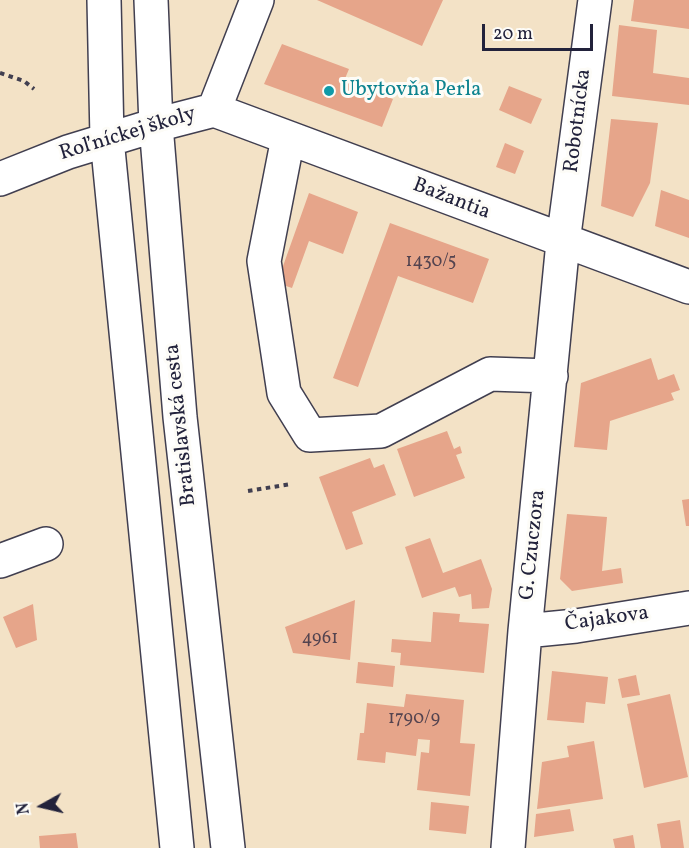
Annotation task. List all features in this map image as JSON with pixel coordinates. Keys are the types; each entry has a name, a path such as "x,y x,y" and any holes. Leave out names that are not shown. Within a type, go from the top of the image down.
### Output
{"main road":[{"path":"104,0 107,139 177,848"},
{"name":"Bratislavská cesta","path":"151,0 156,126 180,417 228,848"},
{"name":"Roľníckej školy","path":"0,179 107,139 214,110 257,0"},
{"name":"Robotnícka","path":"563,242 595,0"},
{"name":"Bažantia","path":"214,110 563,242 689,287"},
{"path":"288,138 264,261 284,393 310,435 381,431 490,374 551,376"},
{"name":"G. Czuczora","path":"508,848 525,630 563,242"},
{"path":"0,561 46,544"},
{"name":"Čajakova","path":"525,630 576,626 689,608"}],"path":[{"path":"0,73 24,81 34,89"},
{"path":"248,491 291,484"}],"building":[{"path":"317,0 443,0 422,46"},
{"path":"634,0 689,0 689,29 631,21"},
{"path":"619,25 657,30 653,73 689,78 689,105 612,96"},
{"name":"Ubytovňa Perla","path":"282,44 349,69 344,81 393,99 382,127 264,84"},
{"path":"509,86 542,99 531,124 499,110"},
{"path":"611,119 658,123 650,183 633,217 601,206"},
{"path":"505,143 524,151 515,174 496,167"},
{"path":"661,190 689,200 689,238 655,226"},
{"path":"309,193 358,212 343,254 309,241 292,288 277,283"},
{"path":"390,223 489,259 473,303 398,276 358,387 333,378"},
{"path":"651,358 658,380 674,374 680,390 671,393 674,400 610,421 607,450 574,447 581,383"},
{"path":"447,431 454,449 460,446 462,453 456,455 465,478 414,497 397,449"},
{"path":"370,458 374,468 384,464 396,495 352,512 363,544 346,550 319,477"},
{"path":"689,499 689,526 686,526 682,500"},
{"path":"567,514 607,517 602,571 621,568 623,583 572,591 560,579"},
{"path":"430,538 443,573 481,559 492,589 489,608 472,609 471,594 459,597 455,587 422,598 405,547"},
{"path":"355,600 350,660 293,653 285,627"},
{"path":"33,604 37,640 16,648 3,617"},
{"path":"433,612 460,614 459,622 489,624 484,673 400,665 401,653 391,652 392,639 431,642"},
{"path":"358,662 395,666 393,687 356,683"},
{"path":"552,671 608,677 605,704 586,702 584,723 547,720"},
{"path":"636,675 640,695 622,698 618,679"},
{"path":"406,694 464,700 460,743 475,744 470,796 417,790 421,752 429,753 430,740 418,739 416,756 386,752 385,763 357,760 360,733 364,733 367,703 404,707"},
{"path":"670,694 688,777 644,788 627,704"},
{"path":"594,741 603,799 537,809 542,762 569,757 567,746"},
{"path":"431,802 469,806 466,834 429,830"},
{"path":"570,809 574,831 534,837 536,814"},
{"path":"680,820 684,848 661,848 657,824"},
{"path":"76,833 78,848 40,848 39,836"},
{"path":"633,835 635,848 615,848 613,839"}],"place":[{"name":"Ubytovňa Perla","path":"329,91"}]}
